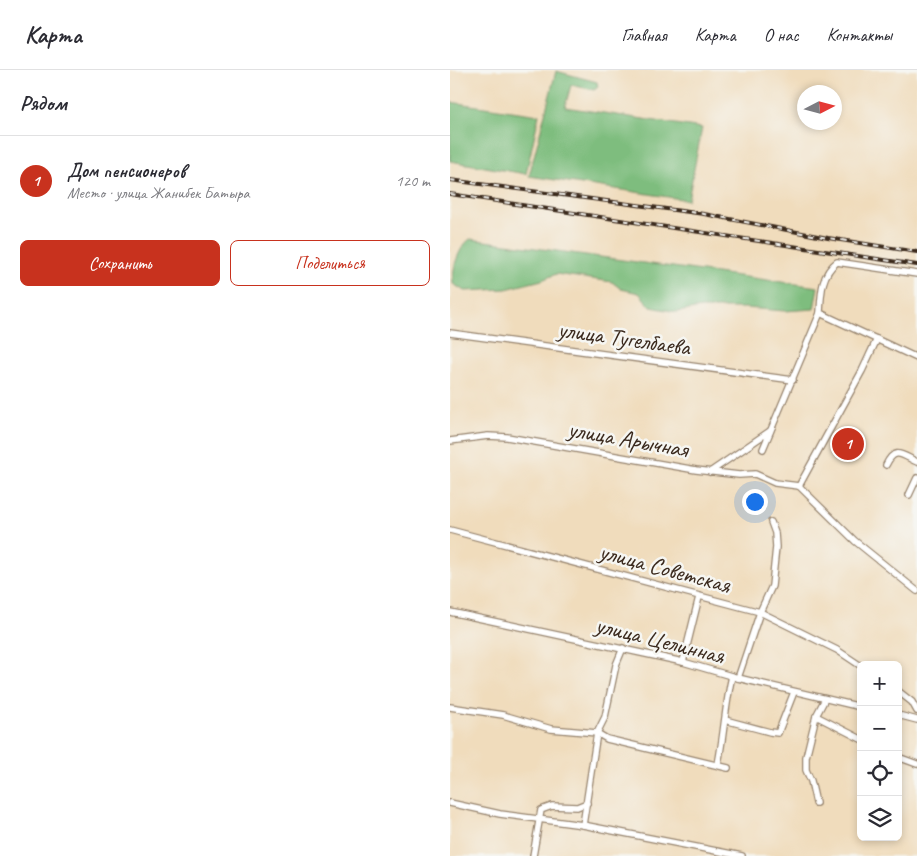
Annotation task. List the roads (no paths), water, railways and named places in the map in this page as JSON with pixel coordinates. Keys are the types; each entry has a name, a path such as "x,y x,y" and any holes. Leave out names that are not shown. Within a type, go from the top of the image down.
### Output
{"street":[{"path":"763,449 820,313 827,272 837,262 917,274"},
{"path":"820,313 917,358"},
{"name":"улица Тугелбаева","path":"450,333 793,380"},
{"path":"877,339 862,371 799,486 855,540 917,591"},
{"path":"710,472 772,430"},
{"name":"улица Арычная","path":"450,441 496,436 710,472 739,476 755,474 785,486 799,486"},
{"path":"886,465 890,457 895,453 899,453 917,462"},
{"path":"909,496 917,478"},
{"path":"738,678 760,612 772,586 776,547 775,534 771,522"},
{"name":"улица Советская","path":"450,530 760,612 837,650 857,663"},
{"path":"684,662 699,597"},
{"name":"улица Целинная","path":"450,612 684,662 738,678 857,706"},
{"path":"584,825 597,733 605,716 616,665 622,648"},
{"path":"718,764 724,737 732,676"},
{"path":"725,720 778,733 794,692"},
{"path":"902,694 912,702 917,711"},
{"path":"816,803 812,781 806,770 807,750 816,716 825,699"},
{"path":"450,707 503,715 551,729 597,733 607,739 718,764 728,768"},
{"path":"816,716 857,736"},
{"path":"902,717 917,720"},
{"path":"902,758 917,764"},
{"path":"450,803 500,814 584,825 742,856"},
{"path":"533,856 541,810 548,807 577,807 587,803"}],"railway":[{"path":"450,180 704,214 828,238 917,252"},
{"path":"450,194 917,265"}],"place":[{"name":"Дом пенсионеров","path":"848,444"}]}
